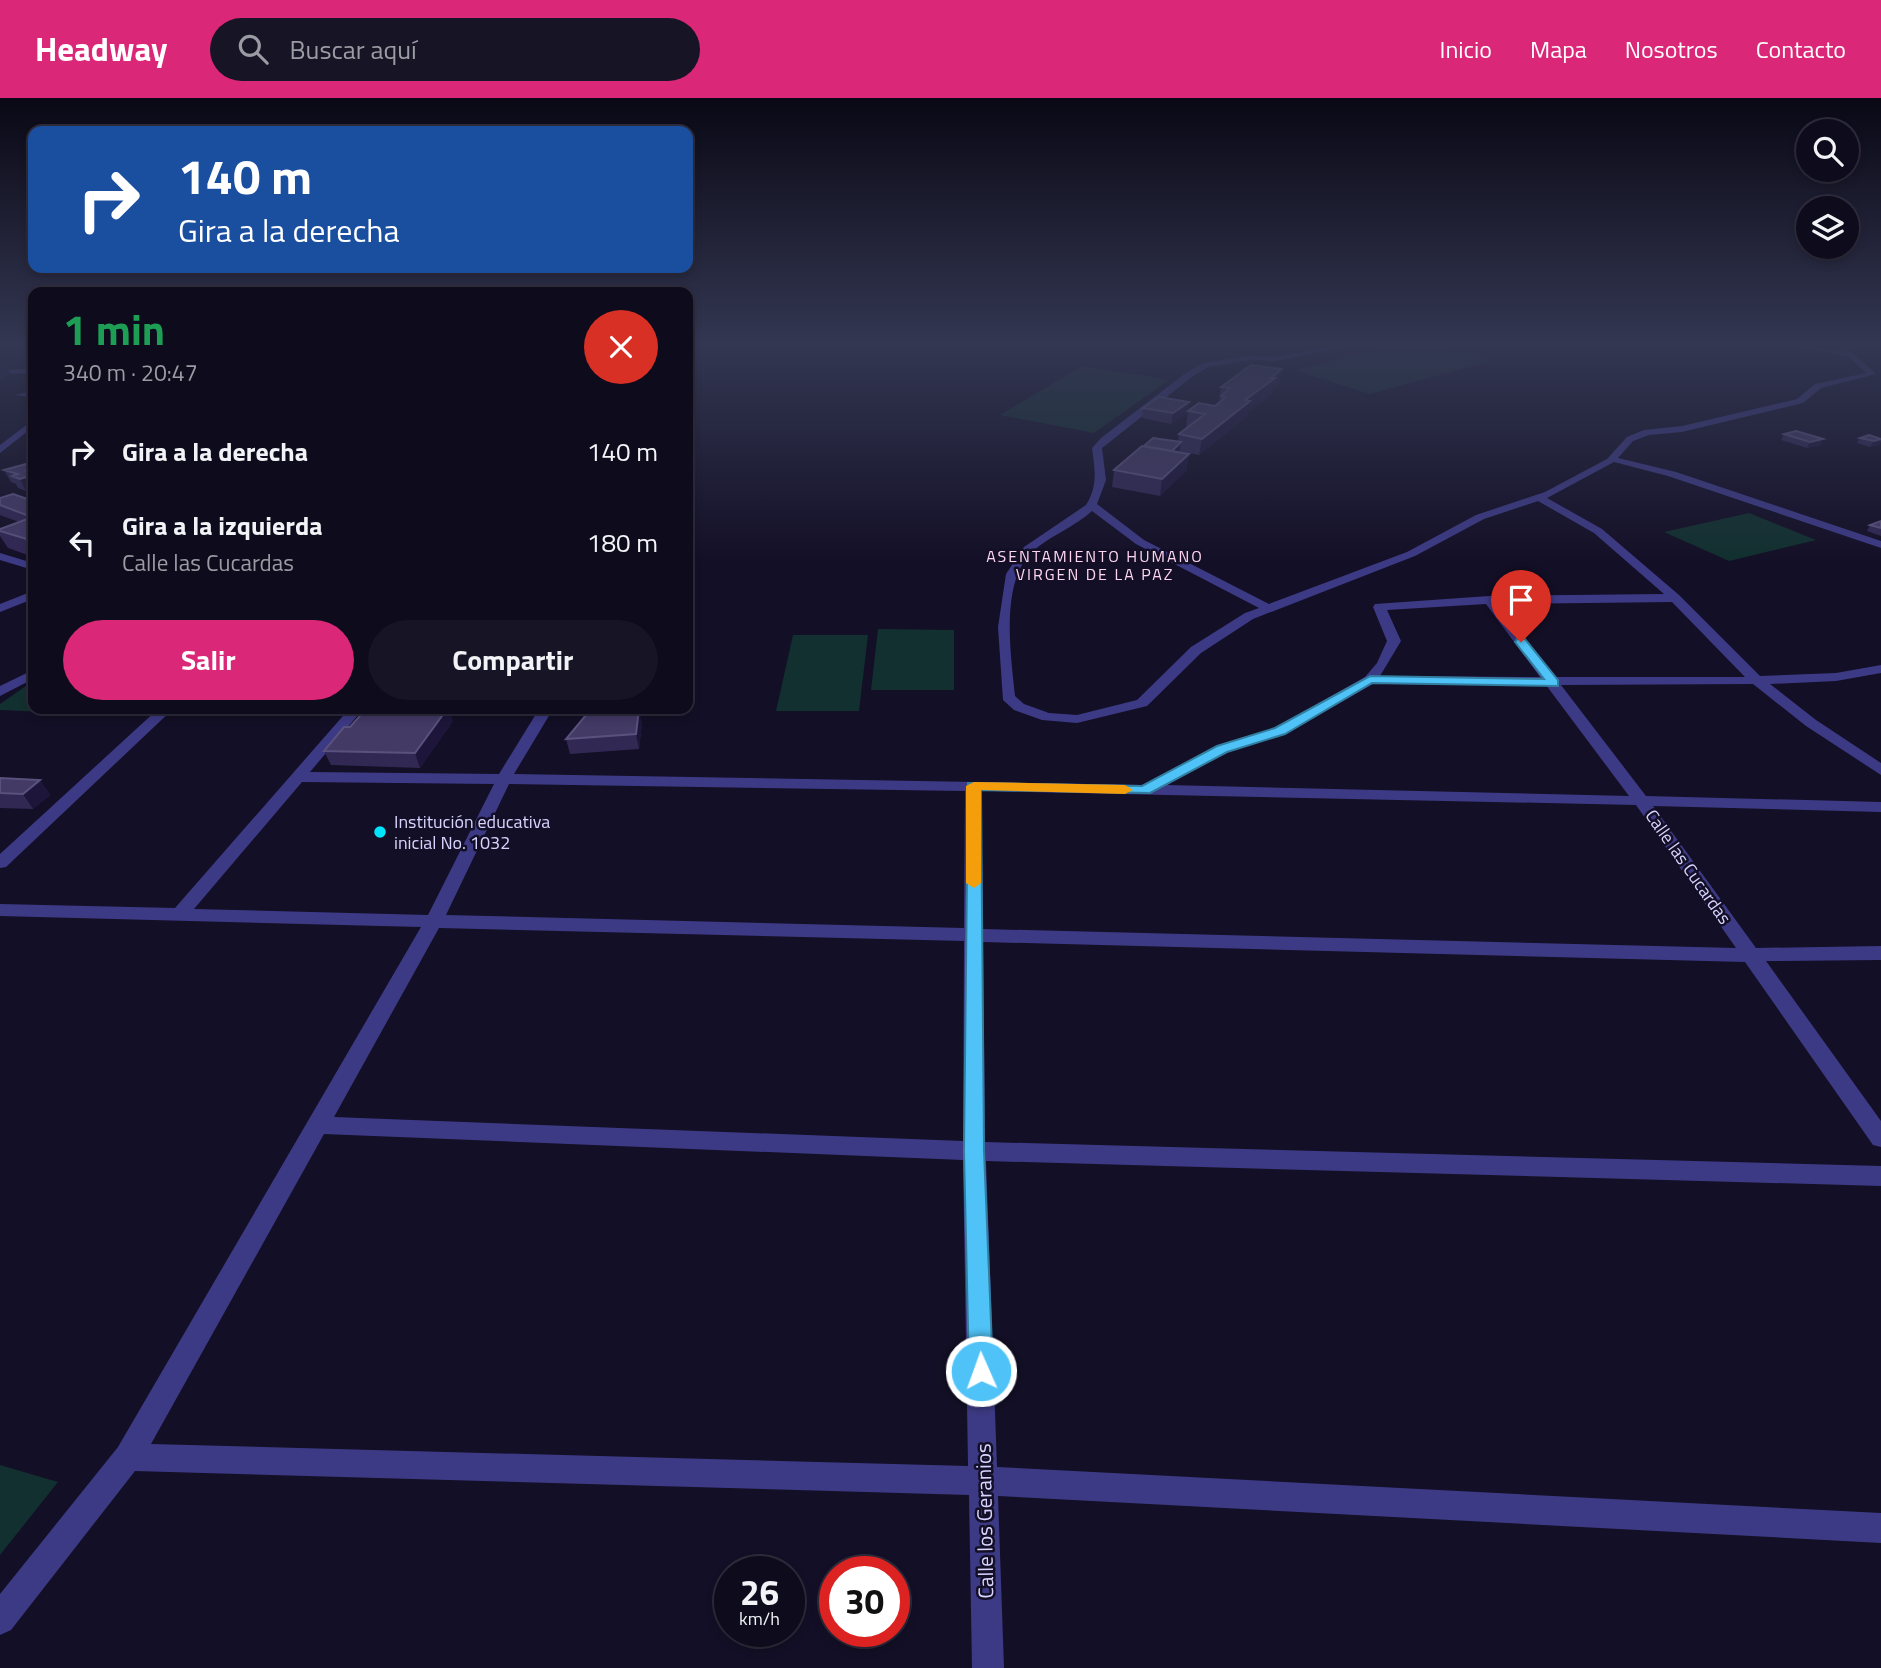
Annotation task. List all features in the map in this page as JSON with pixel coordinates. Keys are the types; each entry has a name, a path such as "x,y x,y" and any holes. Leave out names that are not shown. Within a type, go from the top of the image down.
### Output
{"street":[{"path":"1138,416 1097,449 1102,479 1091,505 1066,527 1020,556 1013,569 1007,596 1004,649 1008,697 1019,707 1047,717 1077,719 1142,704 1196,650 1249,617 1411,554 1480,517 1538,497 1580,478 1612,459 1630,439 1647,432 1682,429 1742,416"},
{"path":"0,450 28,427"},
{"path":"22,432 28,431"},
{"path":"1612,459 1672,474 1881,545"},
{"path":"1538,497 1598,531 1675,598 1756,680 1811,723 1881,770"},
{"path":"1091,505 1140,542 1270,609"},
{"path":"0,556 28,565"},
{"path":"0,608 28,597"},
{"path":"1145,790 1222,749 1280,731 1370,680 1383,664 1394,641 1379,607 1489,600 1675,598"},
{"name":"Calle las Cucardas","path":"1489,600 1641,801 1881,1138"},
{"path":"1370,680 1554,683 1756,680 1836,677 1881,669"},
{"path":"0,692 28,677"},
{"path":"0,863 161,714"},
{"path":"180,914 352,714"},
{"path":"0,1619 128,1457 434,921 504,779 543,714"},
{"path":"296,777 974,786 1881,807"},
{"name":"Calle los Geranios","path":"974,786 974,1151 988,1668"},
{"path":"0,910 1751,955 1881,953"},
{"path":"316,1125 974,1151 1881,1176"},
{"path":"128,1457 984,1481 1881,1528"}],"green space":[{"path":"1007,416 1118,416 1094,433"},
{"path":"1749,513 1816,540 1729,561 1664,532"},
{"path":"878,629 954,630 954,690 871,690"},
{"path":"793,635 868,635 859,711 776,711"},
{"path":"28,684 28,711 0,710 0,704"},
{"path":"92,714 140,714 138,716"},
{"path":"0,1465 58,1482 0,1555"}],"building":[{"path":"1202,416 1231,416 1202,439 1179,434"},
{"path":"1796,431 1823,439 1810,442 1784,434"},
{"path":"1869,435 1881,439 1874,441 1860,438"},
{"path":"1153,438 1181,442 1172,451 1144,446"},
{"path":"1142,446 1189,454 1162,479 1114,470"},
{"path":"28,463 28,477 20,479 12,476 18,474 4,470"},
{"path":"13,494 28,499 28,516 0,505 0,498"},
{"path":"28,519 28,539 0,531"},
{"path":"1881,521 1881,528 1870,525"},
{"path":"362,714 443,714 415,753 324,751 344,727 350,727"},
{"path":"587,714 638,714 636,734 566,739"},
{"path":"0,778 40,780 23,794 0,793"}],"slow traffic":[{"path":"974,883 974,786 1125,790"}],"place":[{"name":"Institución educativa inicial No. 1032","path":"380,832"}],"district":[{"name":"ASENTAMIENTO HUMANO VIRGEN DE LA PAZ","path":"1095,565"}],"route":[{"path":"981,1371 974,1151 974,786 1145,790 1191,768 1222,749 1280,731 1344,692 1370,680 1554,683 1521,642"}]}
